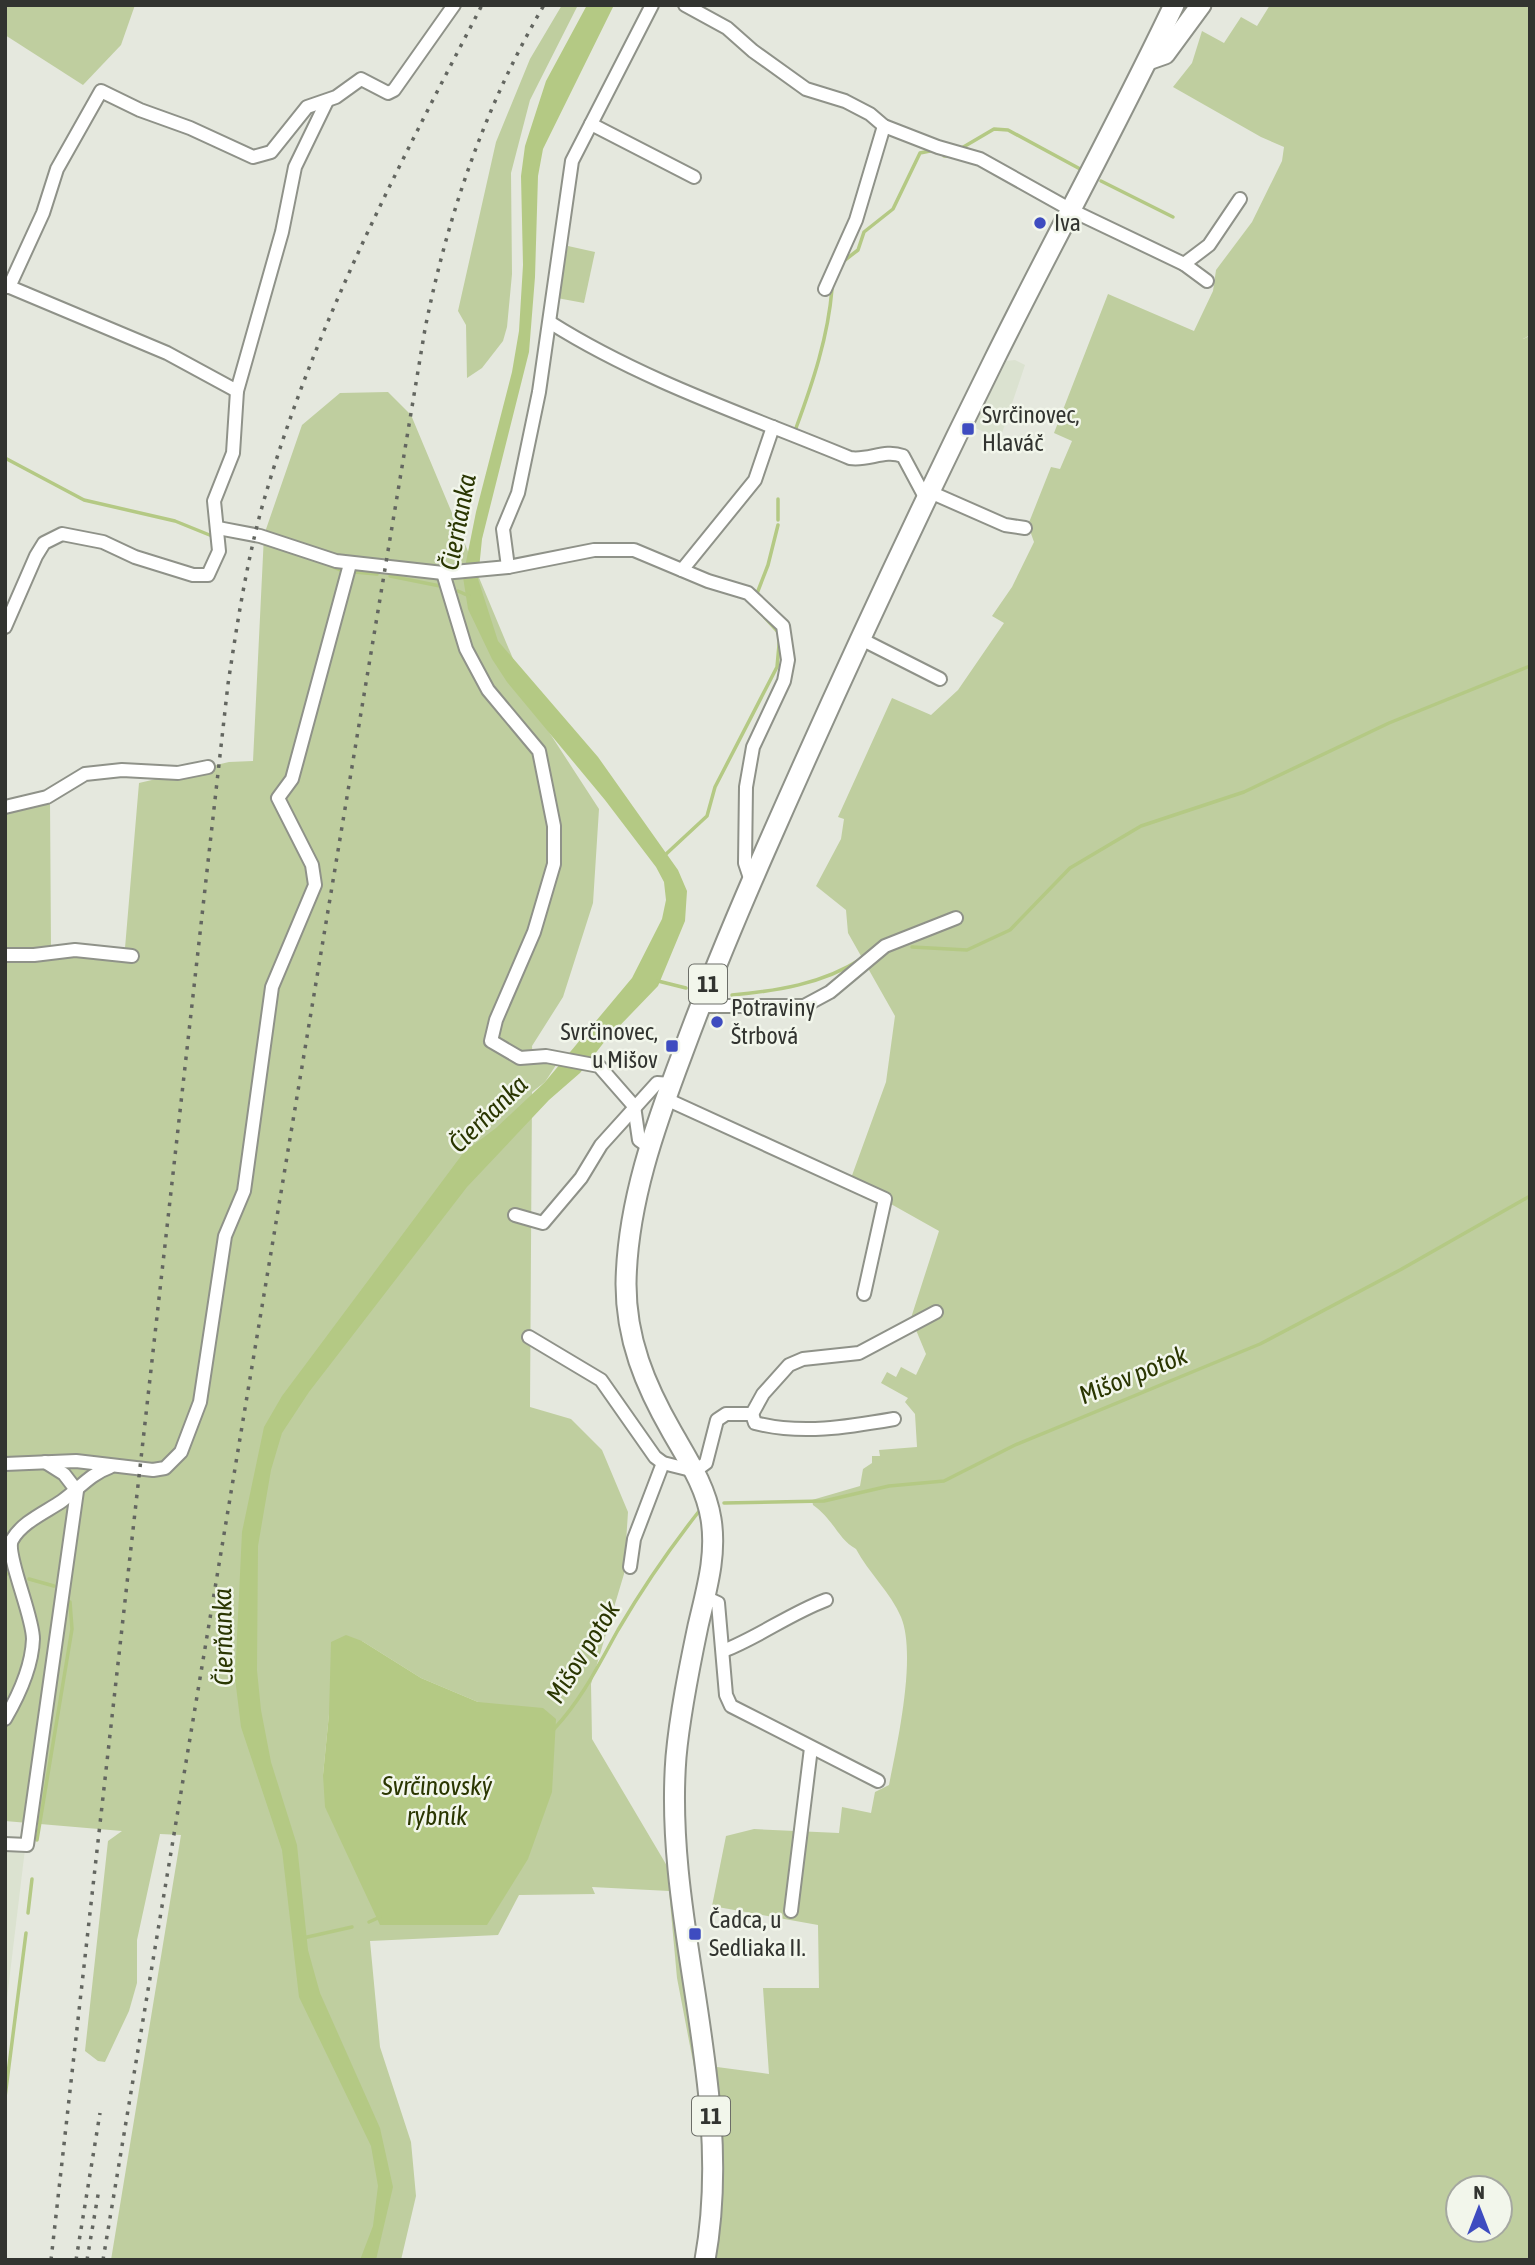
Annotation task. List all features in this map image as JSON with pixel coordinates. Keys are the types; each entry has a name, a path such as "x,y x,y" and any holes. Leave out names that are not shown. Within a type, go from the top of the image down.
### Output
{"main road":[{"name":"11","path":"705,2260 712,2203 711,2108 678,1873 674,1812 679,1732 712,1559 713,1534 707,1502 695,1471 649,1391 630,1330 626,1285 629,1240 650,1148 668,1091 751,882 860,639 928,496 1174,5"},
{"path":"1148,60 1165,54 1201,5"}],"street":[{"path":"237,391 167,353 7,286 43,213 57,169 101,91 253,157 271,152 307,107 327,101 361,79 388,93 394,90 454,5"},
{"path":"505,567 503,529 518,493 527,454 551,323 572,160 652,5"},
{"path":"685,5 727,28 753,51 806,89 845,101 870,114 884,126 938,147 980,159 1073,211 1184,264 1207,281"},
{"path":"5,626 28,571 44,543 62,534 88,538 135,557 200,576 208,575 219,551 214,501 233,453 237,391 282,232 295,167 327,101"},
{"path":"591,124 694,177"},
{"path":"825,289 856,220 884,126"},
{"path":"1184,264 1209,245 1240,199"},
{"path":"551,323 587,346 673,386 850,458 862,460 884,452 904,456 928,496 1005,525 1025,528"},
{"path":"682,570 755,480 773,426"},
{"path":"218,528 260,536 350,564 385,564 443,573 505,567 594,550 634,550 748,593 783,626 788,660 784,681 753,747 746,787 745,863 751,882"},
{"path":"5,1464 76,1461 153,1470 165,1468 174,1461 186,1443 201,1402 225,1236 244,1191 272,987 315,886 312,865 278,798 292,779 350,564"},
{"path":"443,573 466,649 488,690 539,751 554,826 554,864 534,932 496,1020 491,1041 520,1058 546,1055 599,1066 634,1106 639,1140 650,1148"},
{"path":"860,639 940,678"},
{"path":"5,807 47,797 85,775 122,770 178,773 208,767"},
{"path":"700,1006 804,1006 830,992 886,946 956,918"},
{"path":"5,955 75,950 132,956"},
{"path":"515,1214 543,1223 581,1178 601,1145 657,1083 668,1091 886,1199 864,1294"},
{"path":"894,1419 840,1428 775,1428 755,1423 752,1414 763,1394 789,1365 803,1359 859,1353 936,1312"},
{"path":"528,1337 601,1380 635,1432 663,1463 695,1471 706,1463 717,1420 726,1415 752,1414"},
{"path":"5,1844 27,1845 77,1491 64,1474 45,1462"},
{"path":"630,1567 634,1539 663,1463"},
{"path":"5,1719 18,1697 28,1667 33,1638 27,1601 12,1561 10,1543 20,1529 77,1491 86,1479 113,1466"},
{"path":"705,1597 719,1603 726,1696 731,1706 878,1781"},
{"path":"723,1651 756,1638 799,1610 826,1600"},
{"path":"791,1911 811,1748"}],"shaded area":[{"path":"5,5 135,5 121,45 83,85 5,35"},
{"path":"562,5 578,5 530,100 511,173 512,274 507,327 503,341 482,368 467,378 466,325 458,311 496,142 530,59"},
{"path":"1270,5 1530,5 1530,335 1523,339 1530,336 1530,2260 698,2260 704,2229 703,2114 677,1978 669,1891 592,1887 595,1894 519,1895 498,1935 370,1941 380,2047 411,2142 416,2196 401,2260 111,2260 181,1835 160,1834 137,1940 137,1983 129,2011 105,2062 98,2061 85,2051 108,1841 122,1831 5,1821 5,812 50,801 51,947 125,948 139,783 229,762 253,761 264,535 302,425 340,393 388,392 411,415 534,709 599,809 593,903 563,997 532,1046 533,1060 558,1062 545,1082 532,1092 530,1407 571,1419 602,1450 628,1512 624,1574 591,1684 592,1739 673,1876 677,1907 717,2067 769,2074 763,1988 819,1988 818,1925 712,1906 726,1836 754,1829 839,1833 842,1807 871,1813 875,1792 889,1785 901,1724 906,1676 907,1654 901,1617 856,1549 813,1505 812,1500 860,1486 863,1469 872,1463 872,1456 880,1456 879,1450 917,1447 915,1414 905,1402 908,1398 881,1383 887,1372 896,1377 901,1367 916,1375 926,1354 911,1318 939,1231 850,1181 886,1082 895,1016 848,933 846,910 816,886 841,839 844,819 838,817 892,698 931,715 958,690 1004,623 992,616 1012,587 1034,542 1028,525 1051,467 1060,469 1072,441 1054,433 1108,294 1194,331 1213,291 1216,270 1252,222 1282,161 1284,147 1261,137 1173,87 1192,63 1202,31 1224,43 1241,17 1257,26","holes":["362,1641 421,1678 478,1702 323,1775 329,1714"]},
{"path":"568,246 595,252 584,303 557,298"},
{"path":"1015,360 1025,365 1000,439 973,427 1006,361"},
{"path":"5,1846 25,1849 5,2015"}],"water":[{"path":"587,5 614,5 543,149 538,176 535,277 529,352 482,539 478,579 498,641 598,757 678,870 687,891 685,921 658,986 605,1041 580,1073 549,1100 467,1187 309,1392 282,1433 271,1470 258,1546 257,1670 261,1710 271,1762 297,1845 308,1950 320,1993 380,2128 393,2187 376,2260 360,2260 373,2226 378,2186 371,2146 299,1997 282,1850 241,1727 235,1678 242,1532 264,1427 282,1396 464,1152 496,1128 545,1082 632,978 662,919 666,900 664,882 656,867 605,800 507,682 492,659 468,609 463,577 476,512 512,372 519,331 523,265 521,176 525,146 546,81"},
{"name":"Svrčinovský rybník","path":"346,1635 362,1641 421,1678 478,1702 543,1708 556,1719 552,1792 528,1859 487,1925 380,1925 325,1807 323,1775 329,1714 331,1642"}],"waterway":[{"path":"960,149 994,129 1008,130 1082,170"},
{"path":"845,260 858,250 864,232 893,209 920,153 930,151"},
{"path":"944,156 952,156"},
{"path":"1101,181 1173,217"},
{"path":"796,428 819,359 832,289"},
{"path":"5,458 84,500 175,521 212,536"},
{"path":"778,499 778,520"},
{"path":"756,596 768,565 778,525"},
{"path":"322,562 340,570"},
{"path":"354,572 377,574"},
{"path":"390,576 440,586"},
{"path":"458,591 469,596"},
{"path":"665,855 707,816 715,787 777,667 780,634 759,611"},
{"path":"912,947 967,950 1010,930 1070,868 1141,826 1244,792 1389,723 1530,666"},
{"path":"732,995 815,980 861,959"},
{"path":"658,981 686,988"},
{"name":"Mišov potok","path":"724,1503 824,1501 889,1486 944,1481 1015,1445 1260,1344 1400,1270 1530,1196"},
{"name":"Mišov potok","path":"554,1729 581,1694 647,1584 700,1510"},
{"path":"29,1579 54,1586"},
{"path":"37,1840 72,1629 70,1602"},
{"path":"28,1913 32,1879"},
{"name":"Mišov potok","path":"369,1922 380,1917"},
{"name":"Mišov potok","path":"303,1938 352,1927"},
{"path":"5,2097 26,1933"}],"railway":[{"path":"51,2260 228,684 238,617 256,529 282,441 331,313 389,188 482,5"},
{"path":"103,2260 425,329 445,244 471,162 504,82 544,5"},
{"path":"76,2260 100,2113"},
{"path":"87,2260 99,2189"}],"place":[{"name":"Iva","path":"1040,223"},
{"name":"Svrčinovec, Hlaváč","path":"968,429"},
{"name":"Potraviny Štrbová","path":"717,1022"},
{"name":"Svrčinovec, u Mišov","path":"672,1046"},
{"name":"Čadca, u Sedliaka II.","path":"695,1934"}],"water label":[{"name":"Čierňanka","path":"458,522"},
{"name":"Čierňanka","path":"488,1114"},
{"name":"Čierňanka","path":"223,1637"}]}
